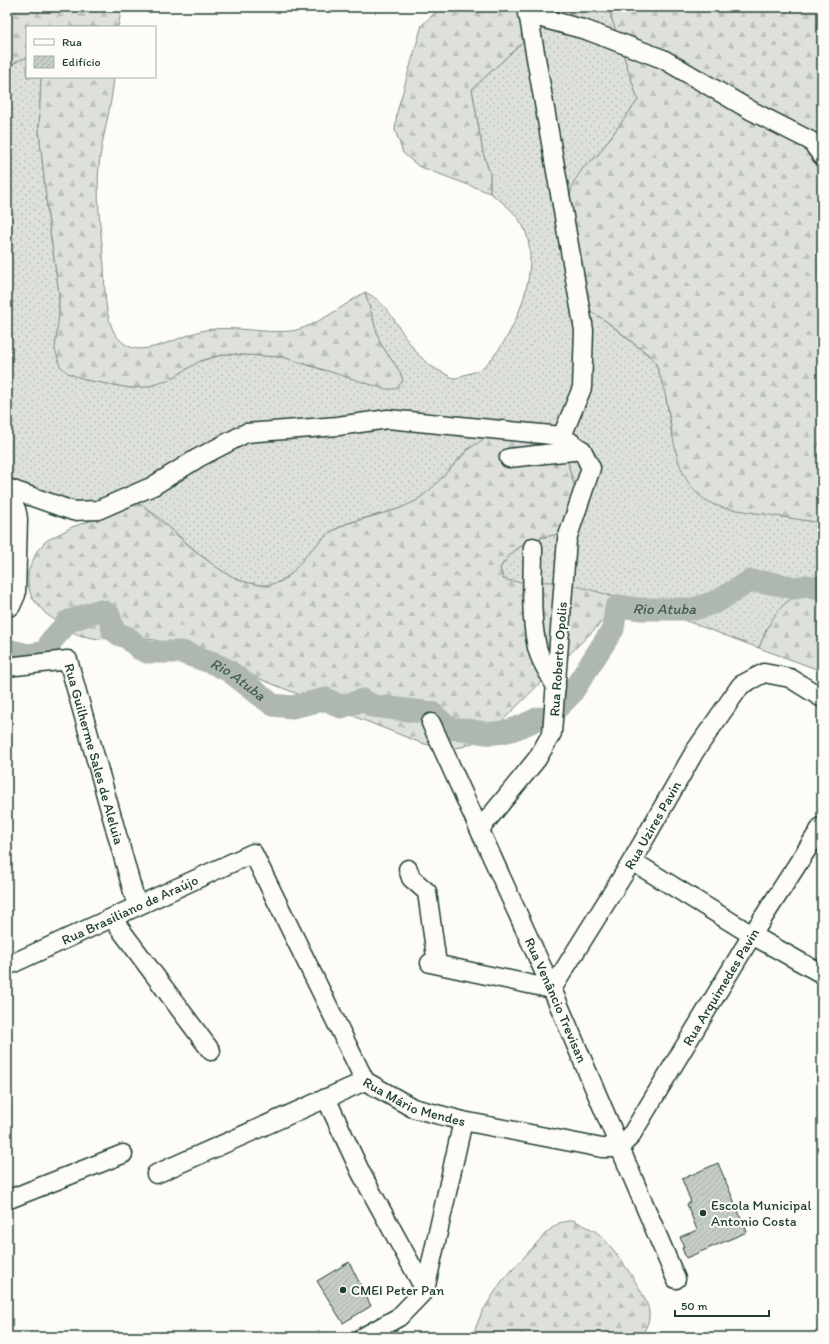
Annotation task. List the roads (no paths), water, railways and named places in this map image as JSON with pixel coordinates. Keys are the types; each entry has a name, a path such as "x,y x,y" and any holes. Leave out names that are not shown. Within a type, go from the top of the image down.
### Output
{"street":[{"path":"562,436 582,388 584,330 527,11 586,30 663,59 752,111 811,141 822,156"},
{"path":"7,488 73,511 98,510 153,486 198,458 246,433 338,426 388,419 562,436 582,450"},
{"path":"509,458 582,450"},
{"name":"Rua Roberto Opolis","path":"480,829 537,759 552,733 567,539 591,468 582,450"},
{"path":"7,501 13,503 17,509 18,519 16,595 10,606 7,607"},
{"path":"534,547 533,616 536,644 544,665 556,687"},
{"name":"Rua Guilherme Sales de Aleluia","path":"7,667 68,660 136,906"},
{"name":"Rua Uzires Pavin","path":"552,989 632,861 704,739 741,685 764,673 790,678 822,698"},
{"name":"Rua Venâncio Trevisan","path":"431,723 552,989 676,1279"},
{"name":"Rua Arquimedes Pavin","path":"619,1148 630,1137 752,935 822,826"},
{"name":"Rua Brasiliano de Araújo","path":"7,966 253,853 365,1081"},
{"path":"632,861 752,935 822,974"},
{"path":"408,869 411,878 427,892 434,964 552,989"},
{"path":"112,918 211,1051"},
{"name":"Rua Mário Mendes","path":"156,1174 365,1081 413,1108 463,1121 602,1148 619,1148"},
{"path":"326,1098 360,1174 425,1290"},
{"path":"363,1337 399,1317 425,1290 463,1121"},
{"path":"7,1200 122,1154"}],"waterway":[{"name":"Rio Atuba","path":"559,706 571,694 613,629 616,608 619,606 639,609 694,609 718,601 750,581 771,583 795,588 806,586 822,589"},
{"name":"Rio Atuba","path":"7,650 28,655 45,652 47,653 51,641 69,621 97,611 102,611 109,615 113,630 120,635 127,637 140,649 147,652 181,652 213,663 229,671 273,705 292,707 326,699 341,707 363,700 373,706 432,713 449,729 462,729 485,733 499,733 520,727 539,718"}],"place":[{"name":"Escola Municipal Antonio Costa","path":"703,1213"},
{"name":"CMEI Peter Pan","path":"343,1290"}]}
